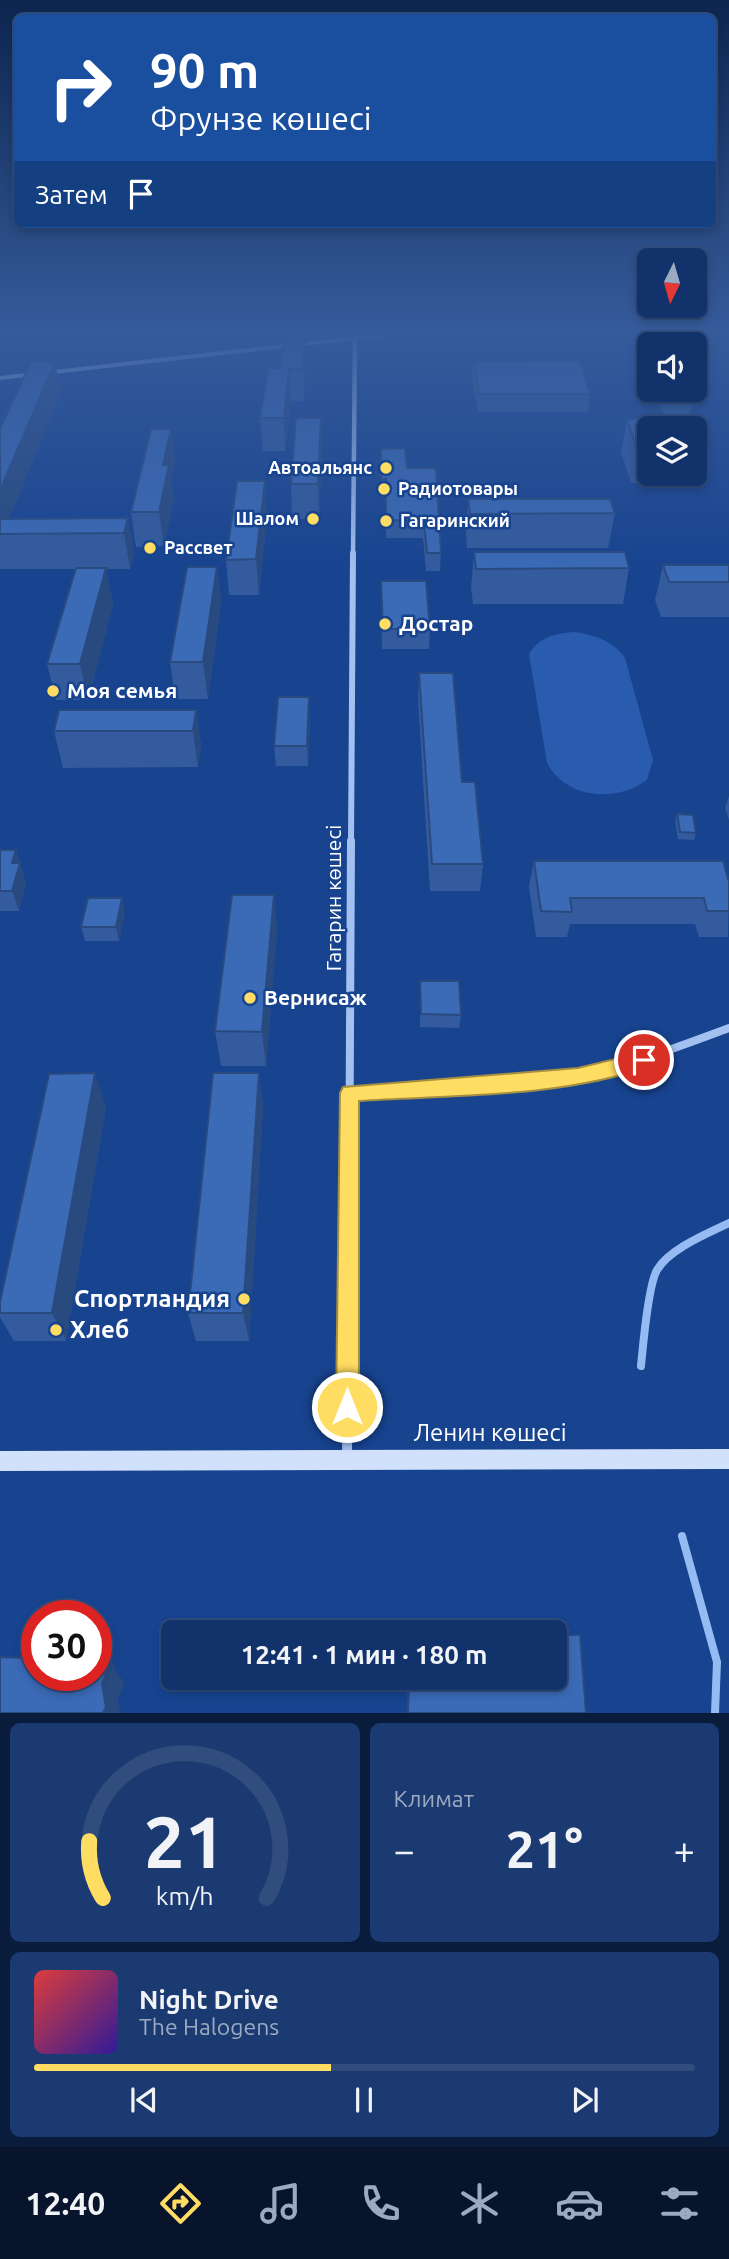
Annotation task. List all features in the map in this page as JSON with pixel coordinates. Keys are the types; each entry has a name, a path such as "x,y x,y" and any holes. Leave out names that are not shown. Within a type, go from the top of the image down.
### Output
{"main road":[{"name":"Ленин көшесі","path":"0,1461 729,1459"}],"street":[{"name":"Гагарин көшесі","path":"347,1459 354,414"},
{"path":"349,1093 499,1085 578,1076 644,1060 729,1028"}],"shaded area":[{"path":"575,632 603,640 615,647 625,658 653,760 647,780 621,792 592,794 579,790 555,775 547,763 529,654 549,637"}],"building":[{"path":"7,414 33,414 0,490 0,429"},
{"path":"261,414 284,414 284,418 260,418"},
{"path":"296,418 321,418 318,484 291,484"},
{"path":"627,419 637,419 637,449"},
{"path":"151,429 171,429 163,465 169,465 159,512 131,512"},
{"path":"405,448 407,468 436,468 441,553 427,553 424,521 386,520 386,479 381,479 381,449"},
{"path":"237,481 265,481 256,559 226,560"},
{"path":"468,499 610,499 615,513 470,514"},
{"path":"128,518 124,533 0,534 0,519"},
{"path":"474,552 625,552 629,568 476,569"},
{"path":"663,565 729,565 729,582 669,582"},
{"path":"187,567 217,567 203,662 170,662"},
{"path":"76,568 106,568 80,664 47,664"},
{"path":"381,581 426,581 430,629 383,629"},
{"path":"419,673 453,673 462,782 475,782 483,864 432,864"},
{"path":"278,697 309,697 307,746 274,746"},
{"path":"59,710 196,710 193,731 54,731"},
{"path":"677,814 693,815 696,833 680,832"},
{"path":"0,850 16,850 12,863 20,863 12,891 0,891"},
{"path":"534,861 723,861 729,882 729,911 707,911 704,898 570,898 572,912 541,911"},
{"path":"232,895 274,895 262,1032 215,1031"},
{"path":"88,898 122,898 116,927 81,927"},
{"path":"420,981 459,981 461,1015 421,1014"},
{"path":"95,1073 52,1313 0,1313 0,1302 49,1074"},
{"path":"213,1073 259,1073 243,1313 188,1313"},
{"path":"567,1635 580,1635 586,1713 408,1713 409,1690 567,1690"},
{"path":"0,1657 21,1658 21,1691 103,1691 106,1707 103,1713 0,1713"}],"waterway":[{"path":"641,1366 649,1302 657,1270 670,1255 729,1223"},
{"path":"682,1536 717,1662 715,1713"}],"place":[{"name":"Автоальянс","path":"386,468"},
{"name":"Радиотовары","path":"384,489"},
{"name":"Шалом","path":"313,519"},
{"name":"Гагаринский","path":"386,521"},
{"name":"Рассвет","path":"150,548"},
{"name":"Достар","path":"385,624"},
{"name":"Моя семья","path":"53,691"},
{"name":"Вернисаж","path":"250,998"},
{"name":"Спортландия","path":"244,1299"},
{"name":"Хлеб","path":"56,1330"}],"route":[{"path":"347,1407 349,1093 499,1085 578,1076 644,1060"}]}
